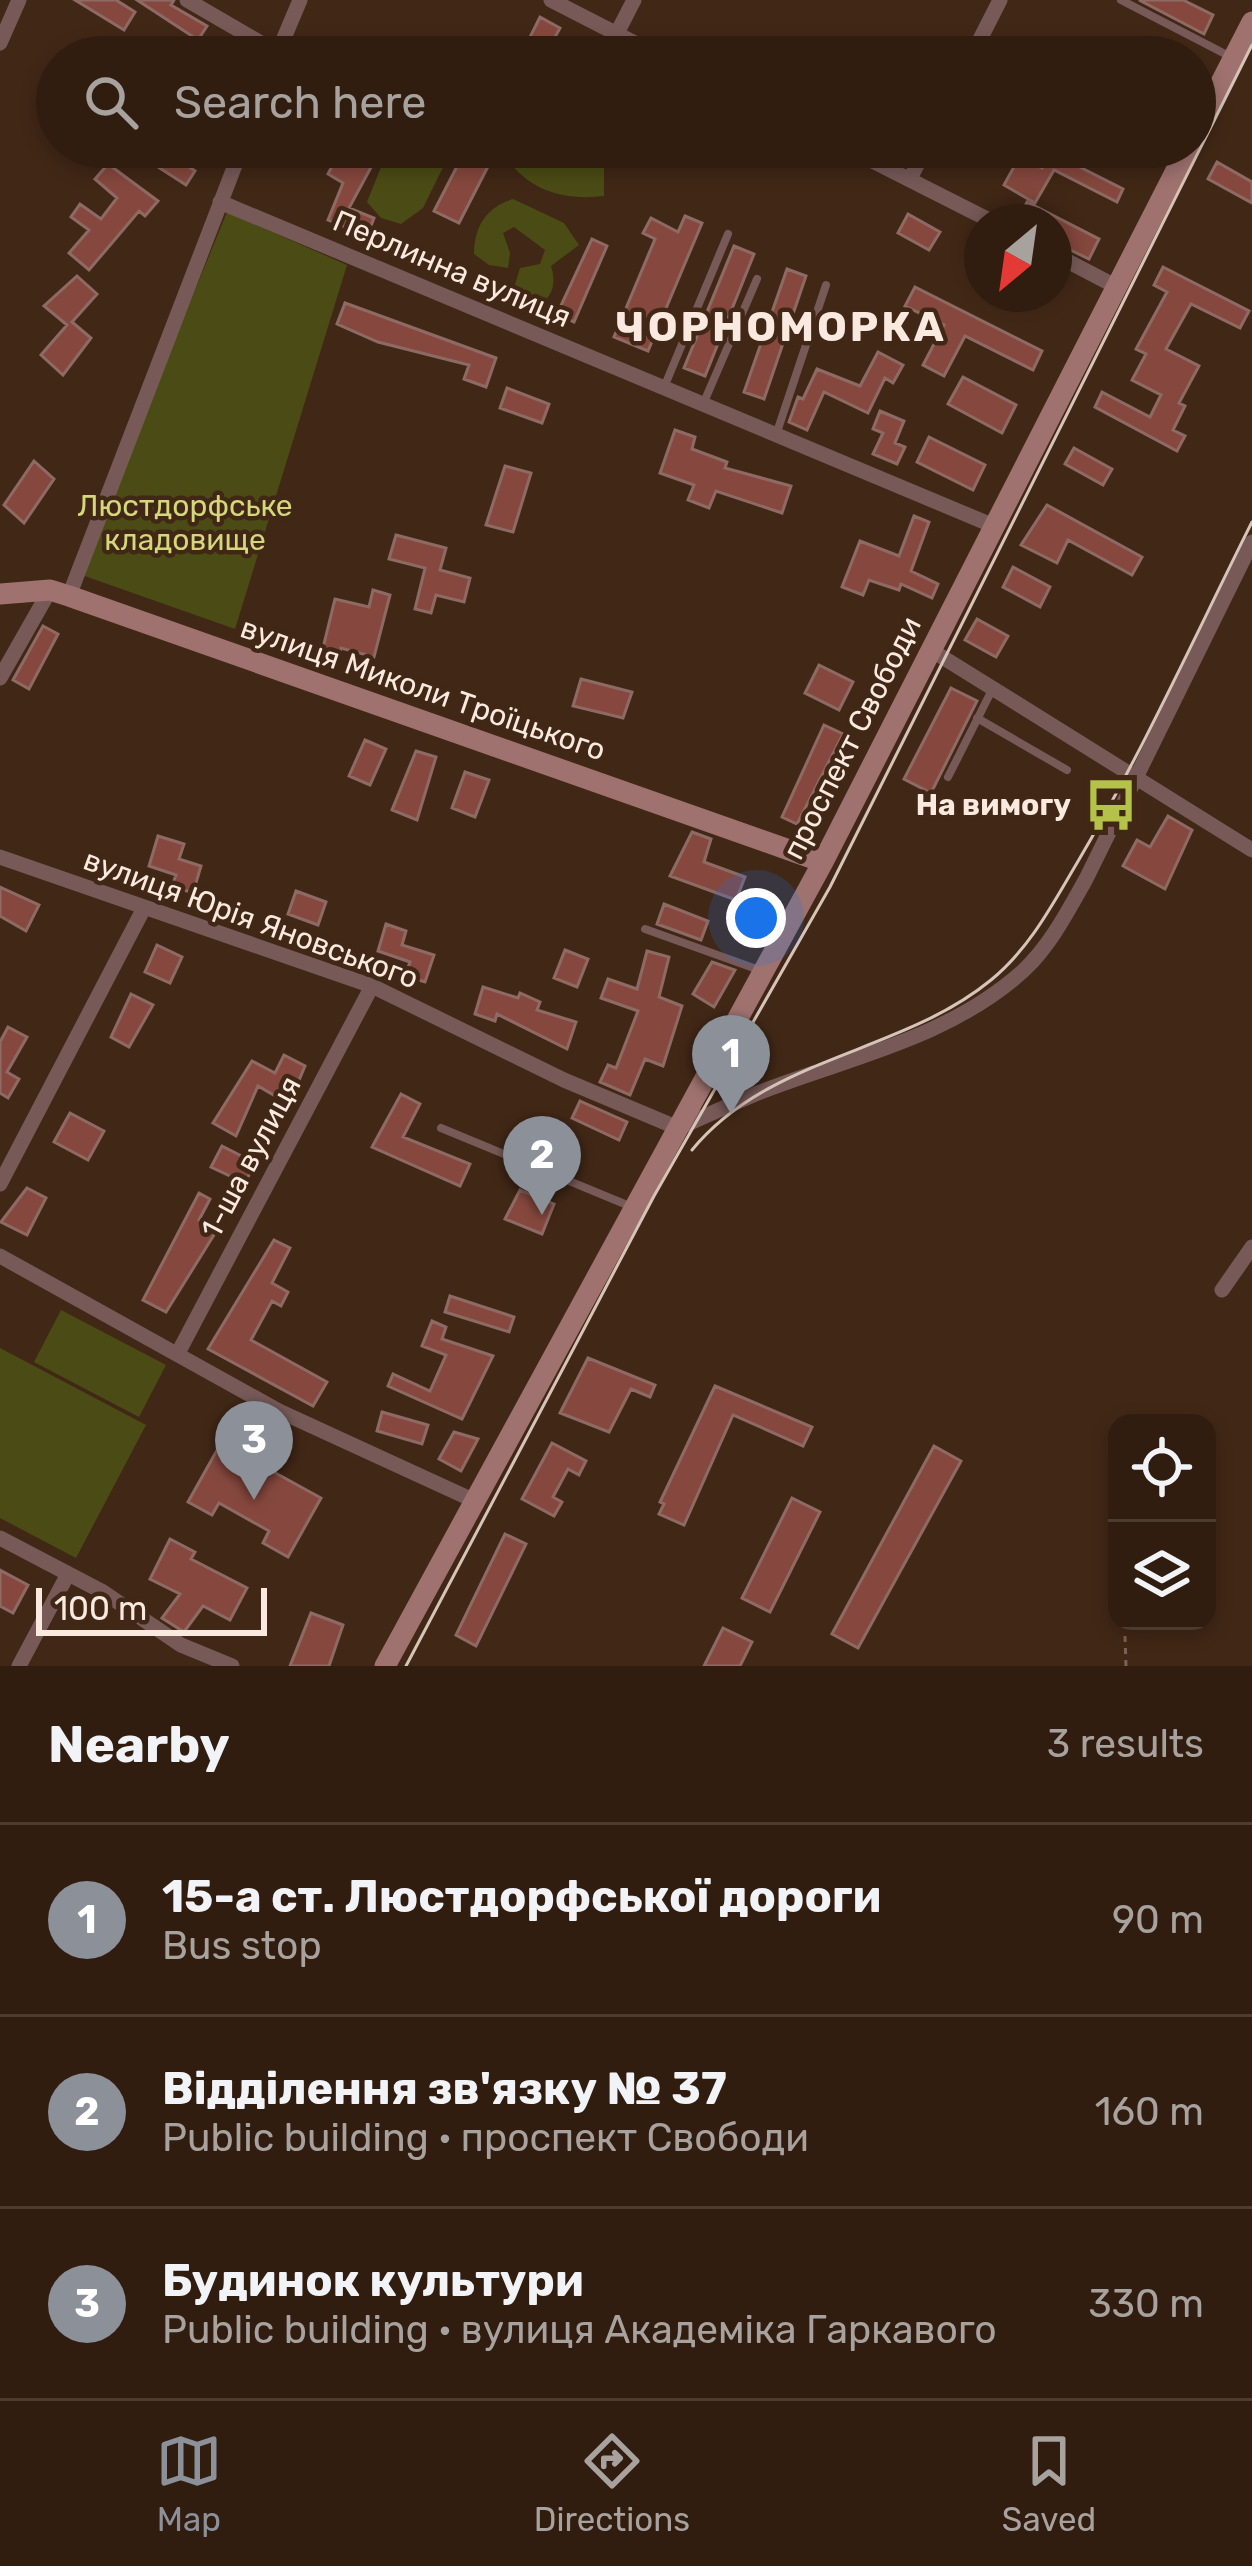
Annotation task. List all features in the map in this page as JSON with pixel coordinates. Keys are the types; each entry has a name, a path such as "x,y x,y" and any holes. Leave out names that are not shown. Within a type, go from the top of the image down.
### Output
{"street":[{"path":"0,43 19,0"},
{"path":"187,0 246,36"},
{"path":"285,36 300,0"},
{"path":"551,0 616,35 634,0"},
{"path":"982,36 1000,0"},
{"path":"1216,93 1252,22"},
{"path":"0,678 59,593 234,168"},
{"path":"888,168 964,207"},
{"path":"910,179 916,168"},
{"name":"проспект Свободи","path":"385,1666 824,862 1177,168"},
{"name":"Перлинна вулиця","path":"220,202 994,526"},
{"path":"1072,263 1117,287"},
{"path":"678,1128 761,1091 909,1042 991,996 1026,968 1057,931 1252,542"},
{"name":"вулиця Миколи Троїцького","path":"0,594 59,593 824,862"},
{"path":"931,650 1135,782 1252,850"},
{"name":"вулиця Юрія Яновського","path":"0,856 372,986 564,1080 678,1128"},
{"path":"0,1184 144,908"},
{"name":"1-ша вулиця","path":"178,1353 372,986"},
{"path":"1222,1290 1252,1246"},
{"path":"0,1256 279,1411 475,1502"},
{"path":"0,1538 68,1574 181,1646 232,1666"},
{"path":"19,1666 68,1574"}],"lane":[{"path":"1120,0 1191,36"},
{"path":"1216,49 1234,58"},
{"path":"664,387 728,234"},
{"path":"704,403 757,279"},
{"path":"777,434 826,285"},
{"path":"948,777 993,689"},
{"path":"977,718 1066,770"},
{"path":"645,929 763,971"},
{"path":"441,1128 634,1208"}],"path":[{"path":"1126,1636 1126,1666"}],"green space":[{"path":"381,168 443,168 423,208 401,224 381,218 367,202"},
{"path":"515,168 604,168 604,196 560,194"},
{"path":"513,199 564,223 579,245 551,266 552,290 537,309 514,288 520,268 540,264 545,250 514,227 503,233 510,253 508,268 489,265 474,254 484,219"},
{"name":"Люстдорфське кладовище","path":"227,212 347,265 235,629 79,574"},
{"path":"61,1310 166,1365 139,1417 34,1362"},
{"path":"0,1348 146,1425 76,1558 0,1518"}],"building":[{"path":"75,0 116,0 135,12 124,30"},
{"path":"137,0 174,0 171,5 207,26 201,36 192,36"},
{"path":"1139,0 1183,0 1213,15 1204,34"},
{"path":"540,17 560,28 556,36 530,36"},
{"path":"1216,164 1252,182 1252,203 1208,179"},
{"path":"105,168 113,168 158,201 145,216 139,211 89,270 69,253 89,230 71,217 80,204 101,219 117,198 95,179"},
{"path":"160,168 191,168 195,171 186,185"},
{"path":"331,168 371,168 349,208 374,218 367,236 328,220 343,183 328,174"},
{"path":"456,168 487,168 459,223 434,211"},
{"path":"1013,168 1082,168 1123,189 1117,202 1054,170 1035,203 1004,185"},
{"path":"908,214 940,232 929,250 898,233"},
{"path":"685,216 702,223 648,351 614,337 655,239 643,233 651,218 678,232"},
{"path":"1072,225 1099,239 1089,259 1072,251"},
{"path":"592,239 607,246 574,322 557,314"},
{"path":"734,246 754,254 705,376 684,368"},
{"path":"1163,267 1249,311 1240,328 1191,304 1166,349 1199,366 1179,403 1185,406 1173,430 1185,436 1177,451 1095,407 1102,392 1150,417 1161,395 1132,380 1146,354 1136,349 1167,292 1154,285"},
{"path":"787,269 806,276 764,399 744,392"},
{"path":"77,276 97,294 72,322 91,338 63,375 41,355 67,325 44,306"},
{"path":"915,287 1042,351 1033,370 965,336 944,376 923,365 944,325 905,306"},
{"path":"345,303 496,358 486,387 464,379 469,365 378,342 337,324"},
{"path":"878,352 903,365 893,383 885,378 868,413 824,392 807,430 789,422 798,397 803,399 817,369 860,386"},
{"path":"963,377 1016,405 1002,433 948,404"},
{"path":"507,388 549,404 542,423 500,408"},
{"path":"880,411 904,421 895,443 905,447 897,464 873,454 883,433 873,429"},
{"path":"675,430 695,437 692,449 727,462 725,468 791,486 782,513 716,491 709,508 688,500 694,485 660,473"},
{"path":"929,437 985,465 973,490 917,462"},
{"path":"1074,448 1112,469 1103,485 1065,464"},
{"path":"34,461 54,479 24,523 4,505"},
{"path":"505,466 531,473 513,532 486,525"},
{"path":"1047,505 1142,557 1132,575 1068,540 1057,563 1021,545"},
{"path":"914,516 929,522 911,571 938,584 932,598 901,584 899,590 869,580 863,595 842,587 860,541 899,556"},
{"path":"396,535 446,548 440,570 470,578 464,602 436,595 431,613 415,609 425,568 389,559"},
{"path":"1013,567 1050,587 1040,607 1003,587"},
{"path":"373,590 390,595 374,657 341,648 339,656 322,652 335,599 369,607"},
{"path":"977,619 1008,636 996,657 965,640"},
{"path":"43,626 58,634 29,689 13,680"},
{"path":"819,665 853,682 839,710 805,693"},
{"path":"581,679 632,692 623,718 573,706"},
{"path":"951,688 977,701 931,793 904,779"},
{"path":"824,725 843,734 797,824 782,817"},
{"path":"365,740 386,749 370,785 349,776"},
{"path":"416,751 436,757 417,820 392,810"},
{"path":"465,772 489,780 475,817 452,808"},
{"path":"1168,816 1192,830 1165,889 1123,866 1137,840 1150,847"},
{"path":"692,832 711,839 704,862 745,877 736,900 670,876"},
{"path":"158,836 184,844 179,859 201,866 193,893 172,886 176,875 149,866"},
{"path":"0,887 39,905 26,931 0,916"},
{"path":"296,891 326,902 318,925 288,914"},
{"path":"664,904 708,921 701,940 657,924"},
{"path":"386,924 406,931 402,945 434,955 425,982 405,976 410,962 378,951"},
{"path":"157,945 182,957 170,983 145,972"},
{"path":"565,950 588,959 577,987 554,978"},
{"path":"647,951 669,957 659,997 682,1006 663,1066 645,1059 630,1095 600,1082 608,1065 616,1068 638,1011 601,998 608,979 637,989"},
{"path":"712,962 735,970 714,1007 693,994"},
{"path":"483,987 518,998 520,993 540,1002 537,1010 576,1022 567,1049 497,1014 495,1021 475,1014"},
{"path":"131,994 153,1005 129,1047 111,1037"},
{"path":"8,1027 27,1037 7,1072 19,1079 8,1098 0,1093 0,1042"},
{"path":"284,1055 305,1066 289,1104 258,1086 236,1136 213,1123 252,1061 275,1073"},
{"path":"401,1094 420,1104 403,1137 470,1164 460,1186 372,1147"},
{"path":"580,1101 627,1122 619,1140 572,1118"},
{"path":"70,1113 104,1131 88,1160 54,1142"},
{"path":"222,1146 255,1163 245,1183 211,1167"},
{"path":"27,1188 46,1198 27,1235 1,1222"},
{"path":"520,1190 554,1204 542,1234 505,1219"},
{"path":"199,1193 210,1199 199,1220 217,1230 166,1312 143,1300"},
{"path":"274,1240 290,1248 272,1283 288,1292 281,1306 272,1301 251,1340 327,1382 313,1406 208,1349"},
{"path":"450,1296 514,1317 509,1332 445,1312"},
{"path":"432,1321 446,1327 442,1339 493,1356 462,1419 388,1386 393,1374 430,1391 446,1355 422,1346"},
{"path":"588,1358 655,1385 650,1397 631,1389 609,1432 560,1413"},
{"path":"715,1386 812,1427 803,1446 733,1415 684,1525 659,1514 664,1504 660,1502"},
{"path":"382,1412 428,1425 422,1444 377,1431"},
{"path":"454,1432 478,1439 461,1471 439,1459"},
{"path":"221,1443 321,1498 288,1557 263,1543 269,1531 219,1503 212,1515 188,1502"},
{"path":"552,1443 586,1461 579,1475 568,1469 553,1497 562,1502 554,1516 522,1499"},
{"path":"934,1446 961,1461 858,1648 832,1634"},
{"path":"792,1498 820,1512 770,1612 742,1598"},
{"path":"505,1534 526,1544 476,1646 456,1635"},
{"path":"170,1539 195,1552 191,1559 247,1588 230,1620 203,1606 184,1632 162,1618 180,1594 150,1579"},
{"path":"0,1570 28,1585 13,1613 0,1606"},
{"path":"311,1613 343,1625 329,1666 290,1666"},
{"path":"723,1628 752,1642 740,1666 704,1666"}],"tram line":[{"path":"1216,117 1252,45"},
{"path":"406,1666 654,1196 830,887 1190,168"},
{"path":"692,1150 723,1119 759,1094 955,1005 1017,954 1049,910 1124,779 1252,522"}],"place":[{"name":"На вимогу","path":"1111,805"},
{"name":"15-а ст. Люстдорфської дороги","path":"731,1114"},
{"name":"Відділення зв'язку № 37","path":"542,1215"},
{"name":"Будинок культури","path":"254,1500"}],"district":[{"name":"ЧОРНОМОРКА","path":"781,326"}]}
